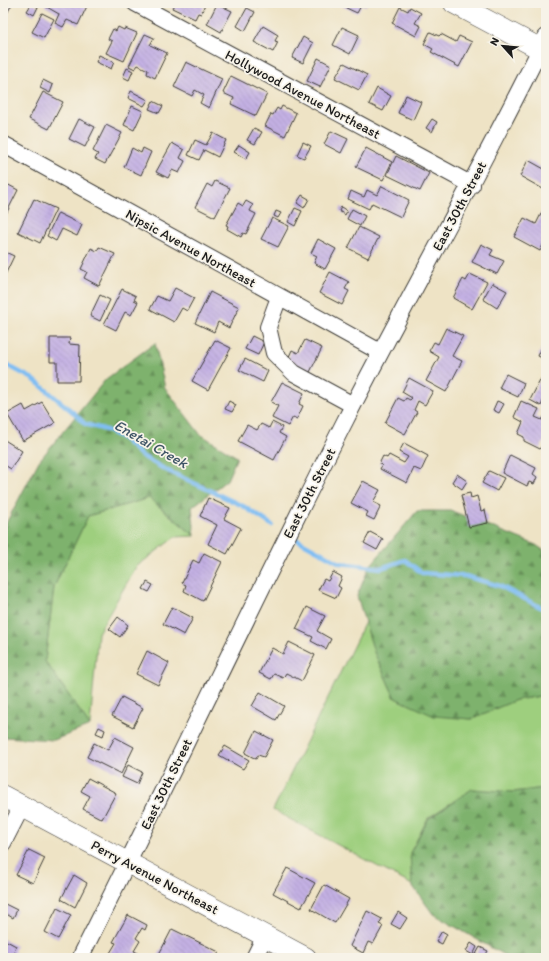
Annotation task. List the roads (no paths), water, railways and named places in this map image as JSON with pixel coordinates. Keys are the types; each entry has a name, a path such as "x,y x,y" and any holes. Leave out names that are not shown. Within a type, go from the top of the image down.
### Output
{"main road":[{"path":"454,3 544,46"},
{"name":"Perry Avenue Northeast","path":"3,796 306,958"}],"street":[{"name":"Hollywood Avenue Northeast","path":"135,3 472,184"},
{"name":"East 30th Street","path":"83,956 293,524 353,405 380,352 472,184 544,46"},
{"name":"Nipsic Avenue Northeast","path":"3,144 380,352"},
{"path":"279,297 268,327 274,352 294,373 353,405"},
{"path":"3,843 22,806"},
{"path":"254,958 265,936"}],"waterway":[{"name":"Enetai Creek","path":"3,363 33,379 85,424 106,430 122,438 142,456 166,470 243,506 272,525"},
{"name":"Enetai Creek","path":"296,539 340,563 381,568 405,560 422,573 465,576 500,586 546,610"}]}
